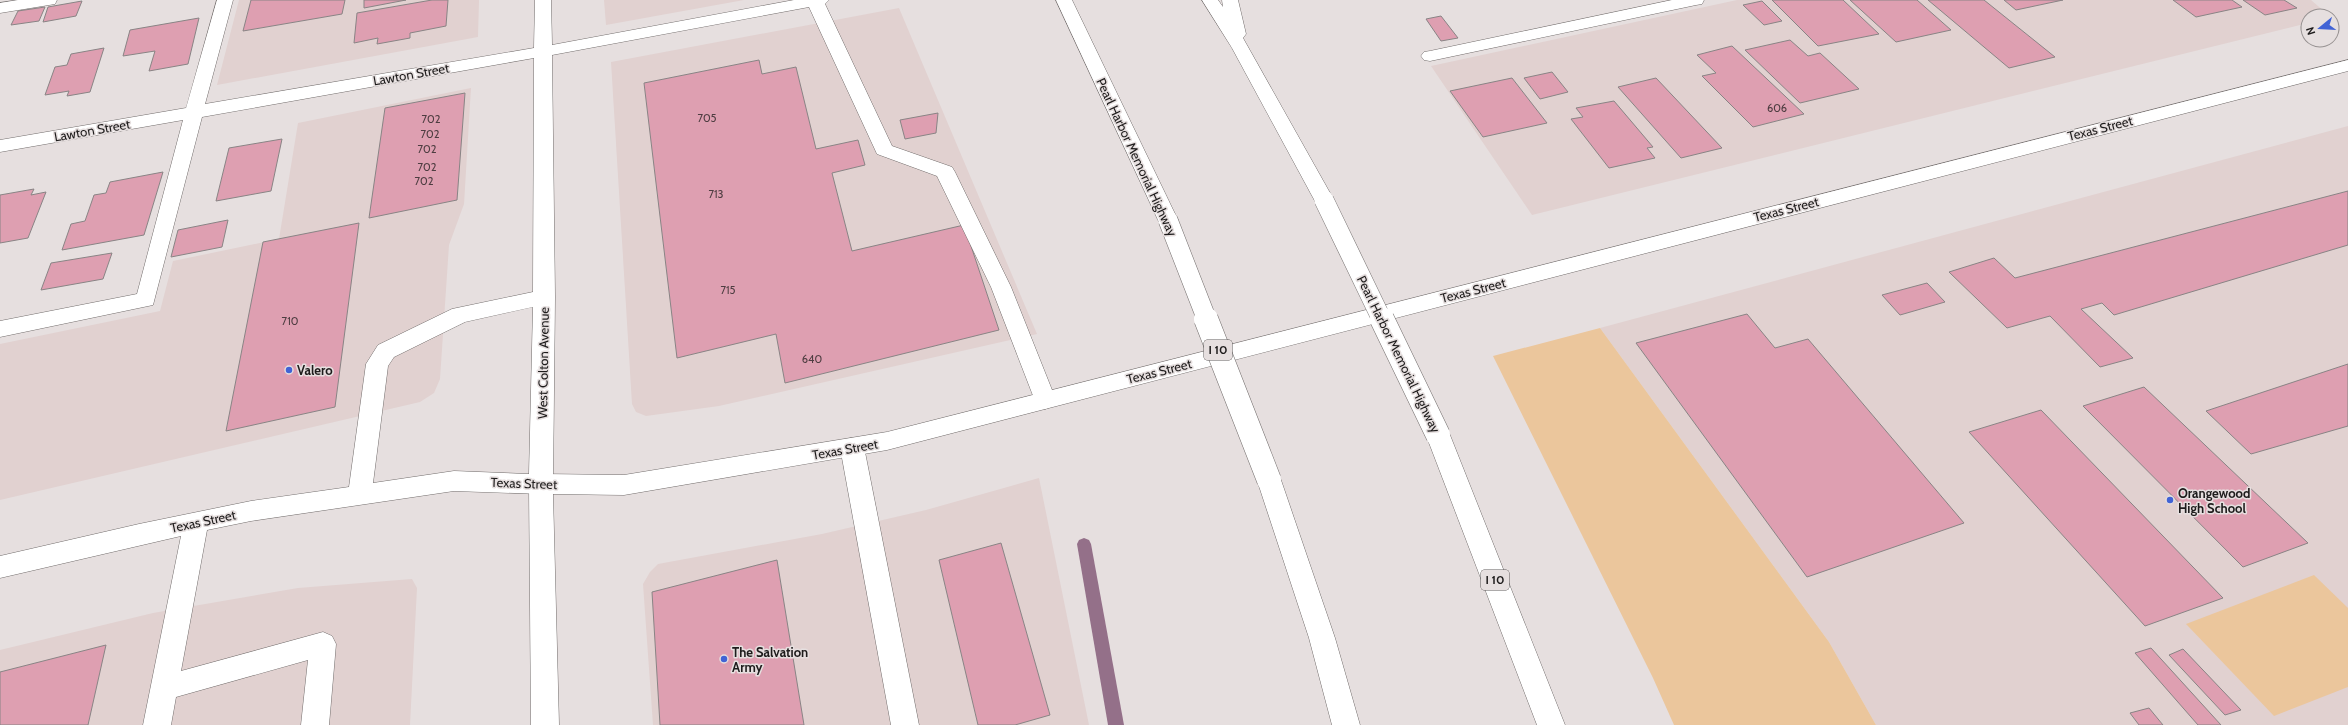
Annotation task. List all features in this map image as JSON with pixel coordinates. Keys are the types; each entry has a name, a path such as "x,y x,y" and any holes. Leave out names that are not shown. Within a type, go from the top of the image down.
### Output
{"main road":[{"path":"0,8 49,0"},
{"path":"0,329 146,300 194,112 225,0"},
{"name":"West Colton Avenue","path":"543,0 544,297 541,484 545,725"},
{"name":"Pearl Harbor Memorial Highway","path":"1064,0 1168,220 1269,480 1322,638 1346,725"},
{"name":"Pearl Harbor Memorial Highway","path":"1210,0 1240,48 1324,200 1438,435 1551,725"},
{"path":"1230,0 1240,48"},
{"path":"1430,56 1696,0"},
{"path":"818,1 884,150 946,172 1001,287 1044,400"},
{"name":"Lawton Street","path":"0,146 544,51 818,1"},
{"name":"Texas Street","path":"0,567 251,511 360,494 454,481 624,485 887,441 2348,65"},
{"path":"360,494 377,364 386,351 460,315 544,297"},
{"path":"852,448 905,725"},
{"path":"157,725 196,523"},
{"path":"164,688 323,644 315,725"}],"shaded area":[{"path":"239,0 479,0 478,37 217,85"},
{"path":"604,0 744,0 606,25"},
{"path":"1737,0 2311,0 2320,8 2300,8 2300,25 1532,215 1431,66"},
{"path":"899,8 1037,334 719,406 646,416 636,412 632,404 611,62"},
{"path":"471,88 464,204 449,245 440,379 434,393 420,402 0,500 0,344 160,311 173,261 279,239 298,123"},
{"name":"Orangewood High School","path":"2348,126 2348,725 1876,725 1829,642 1600,328"},
{"path":"1600,328 1829,642 1876,725 1674,725 1653,678 1493,356"},
{"path":"1039,478 1089,725 653,725 643,584 650,572 658,564 822,534 926,510"},
{"path":"2314,575 2348,608 2348,687 2274,716 2186,624"},
{"path":"412,579 417,588 410,725 0,725 0,650 153,613 298,588"}],"building":[{"path":"251,0 345,0 342,14 243,31"},
{"path":"364,0 406,0 364,8"},
{"path":"432,0 448,0 446,26 410,33 410,38 377,44 378,38 354,43 357,13"},
{"path":"1772,0 1843,0 1879,34 1818,46"},
{"path":"1850,0 1917,0 1951,30 1896,42"},
{"path":"1928,0 1984,0 2055,57 2009,68"},
{"path":"2004,0 2063,0 2016,10"},
{"path":"2173,0 2232,0 2242,7 2196,17"},
{"path":"2243,0 2284,0 2297,8 2265,15"},
{"path":"82,1 76,16 43,22 48,7"},
{"path":"1762,1 1782,21 1764,25 1743,5"},
{"path":"45,7 39,21 11,25 18,11"},
{"path":"1441,16 1458,38 1441,41 1426,19"},
{"path":"199,18 188,64 149,71 155,51 123,56 130,30"},
{"path":"1790,40 1808,56 1820,53 1859,89 1800,103 1745,50"},
{"path":"1732,46 1804,114 1753,127 1702,76 1716,73 1697,55"},
{"path":"104,48 90,92 67,96 69,91 45,95 55,67 67,65 71,54"},
{"path":"759,60 762,74 796,67 816,149 858,140 865,165 832,173 852,251 964,225 999,330 785,383 776,334 677,358 644,83"},
{"path":"1552,72 1568,92 1540,99 1524,78"},
{"path":"1512,78 1547,123 1483,137 1450,91"},
{"path":"1656,78 1722,148 1681,158 1618,87"},
{"path":"465,93 457,200 369,218 385,108"},
{"path":"1614,101 1653,147 1647,148 1655,158 1609,168 1571,119 1583,117 1576,108"},
{"path":"938,113 936,133 905,139 900,120"},
{"path":"282,139 271,191 216,201 229,148"},
{"path":"163,172 144,235 62,250 71,224 85,221 94,195 106,193 110,182"},
{"path":"34,189 31,195 46,192 28,238 0,243 0,195"},
{"path":"2348,191 2348,245 2114,315 2102,303 2081,309 2133,358 2100,367 2050,316 2007,328 1949,272 1994,258 2015,278"},
{"path":"228,220 222,247 171,257 178,230"},
{"path":"359,223 335,407 226,431 263,242"},
{"path":"112,253 103,279 41,290 51,263"},
{"path":"1927,283 1945,302 1900,315 1882,295"},
{"path":"1747,314 1775,348 1808,339 1964,523 1807,577 1636,343"},
{"path":"2348,364 2348,426 2251,454 2206,411"},
{"path":"2144,387 2308,543 2243,567 2083,406"},
{"path":"2041,410 2223,598 2145,626 1969,432"},
{"path":"1001,543 1050,715 1015,725 978,725 939,560"},
{"name":"The Salvation Army","path":"777,560 804,725 660,725 652,592"},
{"path":"106,645 88,725 0,725 0,672"},
{"path":"2151,648 2221,725 2198,725 2135,653"},
{"path":"2183,649 2241,710 2225,715 2169,655"},
{"path":"2149,708 2163,725 2139,725 2130,713"}],"waterway":[{"path":"1084,544 1116,725"}],"place":[{"name":"Valero","path":"289,370"},
{"name":"Orangewood High School","path":"2170,500"},
{"name":"The Salvation Army","path":"724,659"}]}
